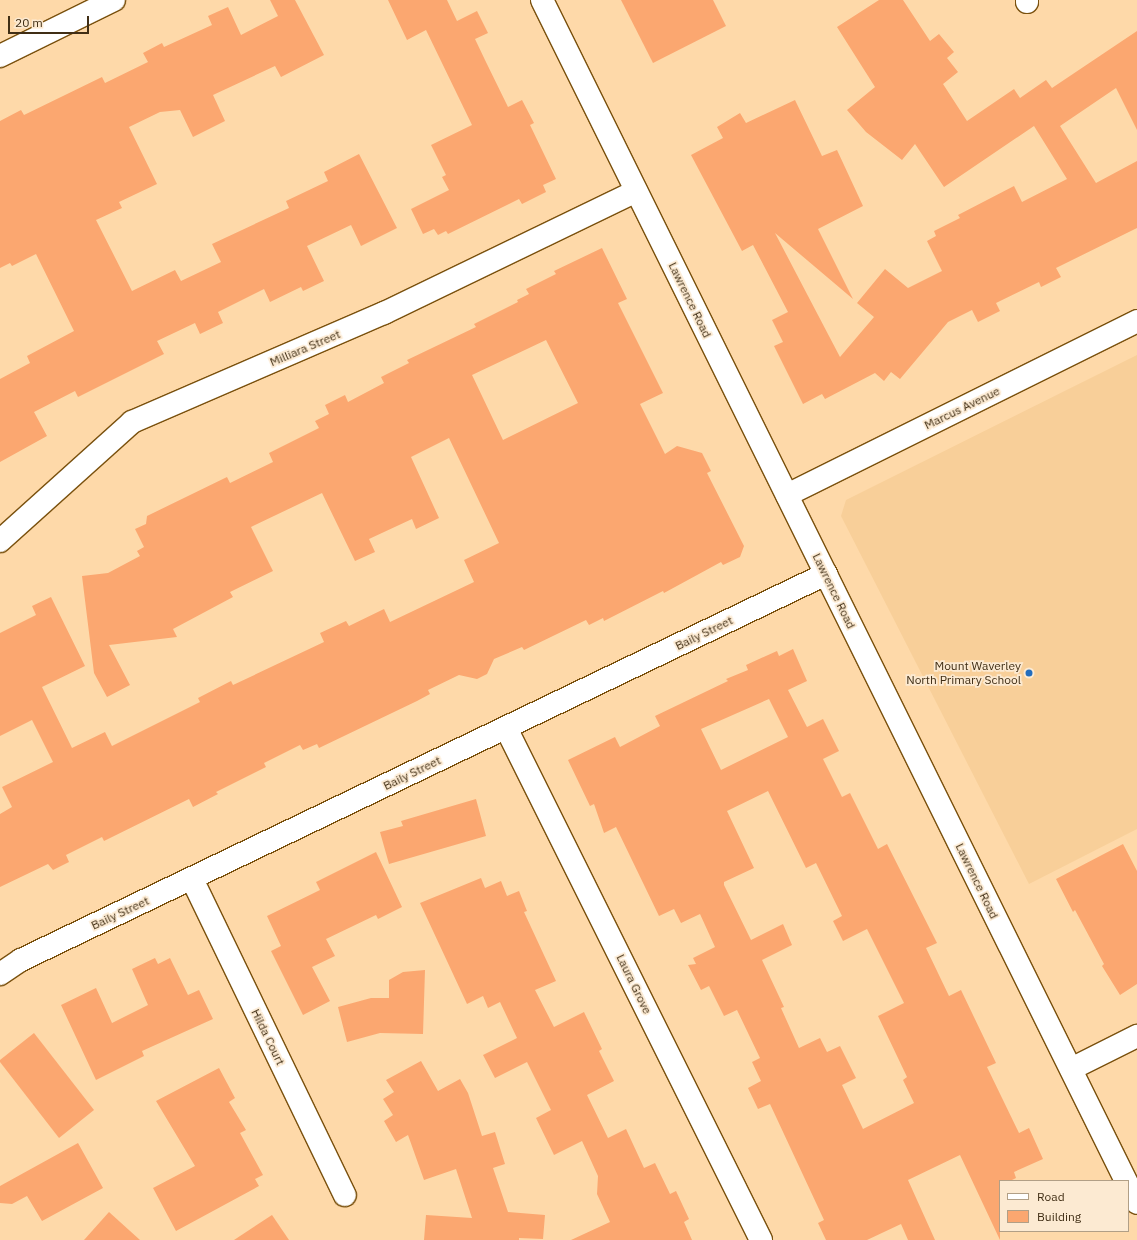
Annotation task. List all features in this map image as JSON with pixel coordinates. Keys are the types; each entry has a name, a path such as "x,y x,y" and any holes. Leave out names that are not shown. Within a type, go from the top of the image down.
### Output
{"street":[{"path":"0,56 114,0"},
{"name":"Lawrence Road","path":"542,0 1126,1180"},
{"name":"Milliara Street","path":"0,541 132,422 384,313 636,191"},
{"name":"Marcus Avenue","path":"787,495 1137,321"},
{"name":"Baily Street","path":"0,974 21,960 826,574"},
{"name":"Laura Grove","path":"506,728 761,1240"},
{"name":"Hilda Court","path":"192,879 344,1195"},
{"path":"1071,1069 1137,1036"},
{"path":"1129,1187 1137,1203"}],"shaded area":[{"name":"Mount Waverley North Primary School","path":"1137,355 1137,829 1029,884 841,516 846,500"}],"building":[{"path":"270,0 295,0 324,55 281,77 275,66 213,95 225,121 193,137 180,110 160,112 129,127 157,184 119,202 122,208 96,220 132,291 175,270 181,281 221,262 212,244 289,208 286,201 328,181 324,172 359,154 397,228 361,246 351,225 307,246 324,281 303,291 301,287 270,302 264,289 218,312 223,323 200,334 195,323 157,341 164,354 78,397 75,391 34,412 47,436 0,462 0,379 30,363 27,356 74,331 36,254 12,266 10,263 0,268 0,121 21,110 24,115 102,77 105,83 148,62 143,53 162,43 164,47 212,25 208,16 228,7 241,35 278,16"},
{"path":"388,0 447,0 457,21 477,11 488,33 475,39 508,107 522,100 534,123 530,125 556,179 543,185 546,192 522,204 519,199 448,234 446,231 438,235 434,229 423,234 411,209 449,190 442,177 446,175 431,145 472,125 426,30 407,40"},
{"path":"621,0 713,0 726,26 653,63"},
{"path":"879,0 903,0 930,41 939,34 954,52 947,58 958,72 943,84 967,121 1014,89 1020,98 1046,80 1052,88 1137,31 1137,130 1116,88 1060,126 1096,183 1137,161 1137,228 1056,268 1061,277 1041,287 1039,282 996,303 1000,311 978,322 972,310 948,322 900,379 891,372 884,381 875,373 825,399 822,394 803,404 774,346 783,342 772,320 788,312 753,245 742,251 691,155 723,138 717,127 740,113 746,123 795,100 822,156 837,150 863,206 818,229 853,299 775,233 840,357 874,317 857,303 885,269 908,288 942,271 927,241 936,236 934,231 960,218 958,215 1014,186 1022,202 1067,179 1034,126 944,187 915,144 902,160 866,132 847,110 875,87 837,27"},
{"path":"602,248 627,299 618,303 663,393 640,404 665,454 677,446 702,453 711,471 707,473 744,546 740,557 723,565 721,562 664,593 663,591 604,621 603,618 589,625 586,620 524,650 522,647 494,659 487,674 477,679 459,675 428,690 430,694 417,701 319,748 317,744 303,750 300,745 264,763 266,767 216,792 218,794 193,807 189,799 104,841 102,837 66,855 69,862 53,870 48,864 0,887 0,814 12,807 2,787 53,762 32,720 0,736 0,633 36,615 32,606 51,597 85,666 42,687 72,748 105,732 112,746 200,702 198,698 231,681 233,685 324,642 320,633 346,621 349,626 384,609 390,622 474,582 464,560 499,543 449,438 411,457 439,518 416,529 412,519 369,539 375,552 355,561 322,493 251,527 273,571 230,592 233,597 173,629 177,637 109,645 130,685 107,697 94,673 82,576 108,573 140,556 137,551 144,547 135,529 146,524 147,516 227,477 230,483 273,462 269,453 319,428 315,421 329,414 325,405 345,395 348,402 384,383 381,377 409,363 407,360 476,327 474,324 518,302 517,300 529,294 526,289 556,274 554,271","holes":["546,340 578,403 503,440 472,375"]},
{"path":"793,649 807,681 788,690 807,727 823,719 839,751 823,759 842,797 850,793 878,849 887,844 937,943 926,948 949,996 961,990 996,1063 987,1067 1019,1133 1029,1128 1043,1159 1014,1172 1016,1178 1012,1180 999,1180 1000,1240 960,1155 908,1180 935,1240 908,1240 901,1224 867,1240 826,1240 818,1223 824,1220 770,1104 758,1109 748,1088 761,1081 752,1062 760,1058 737,1010 724,1016 709,986 701,990 688,965 696,964 693,958 715,947 700,914 681,923 674,909 659,916 616,827 604,833 594,804 590,806 568,760 615,737 620,747 660,726 655,716 728,681 726,679 748,670 746,665 777,651 779,656","holes":["769,699 788,737 721,770 701,729","768,791 806,868 816,863 842,916 833,921 843,941 867,929 904,1003 878,1016 907,1077 903,1080 914,1103 863,1129 842,1085 856,1078 840,1046 827,1052 820,1038 799,1048 781,1008 784,1007 762,960 792,945 783,924 751,940 724,885 724,882 754,868 727,811"]},
{"path":"476,799 486,836 389,864 380,832 403,826 401,821"},
{"path":"1123,844 1137,871 1137,984 1120,995 1102,966 1104,964 1075,910 1073,912 1056,879"},
{"path":"376,852 402,907 378,919 376,915 326,939 335,956 312,967 330,1001 303,1015 271,951 281,946 267,916 320,890 316,882"},
{"path":"481,878 485,888 501,881 507,896 519,891 527,911 524,912 556,981 535,990 554,1027 584,1012 602,1049 599,1051 614,1081 587,1095 608,1138 626,1129 644,1168 655,1163 670,1194 676,1191 689,1219 684,1222 692,1240 571,1240 610,1222 597,1194 598,1176 582,1141 554,1155 536,1118 551,1110 527,1062 495,1078 483,1055 517,1038 500,1002 488,1008 483,996 467,1004 420,903"},
{"path":"155,958 158,964 170,958 188,995 199,990 213,1019 142,1051 144,1056 96,1080 61,1005 96,988 112,1023 148,1005 132,969"},
{"path":"425,970 423,1034 380,1033 347,1042 338,1007 371,998 389,998 389,980 403,972"},
{"path":"34,1033 94,1110 59,1138 0,1062 0,1060"},
{"path":"421,1061 438,1091 460,1079 468,1093 482,1136 495,1132 505,1164 493,1168 508,1212 545,1215 543,1239 519,1238 519,1240 424,1240 426,1215 472,1218 456,1169 424,1180 408,1135 396,1142 384,1121 393,1115 383,1099 394,1092 386,1080"},
{"path":"219,1068 235,1098 229,1102 246,1130 240,1133 263,1175 255,1179 259,1186 176,1231 153,1188 195,1166 156,1101"},
{"path":"78,1143 103,1188 42,1221 27,1196 12,1204 0,1203 0,1186"},
{"path":"109,1212 140,1240 84,1240"},
{"path":"272,1215 289,1240 234,1240"}],"place":[{"name":"Mount Waverley North Primary School","path":"1029,673"}]}
